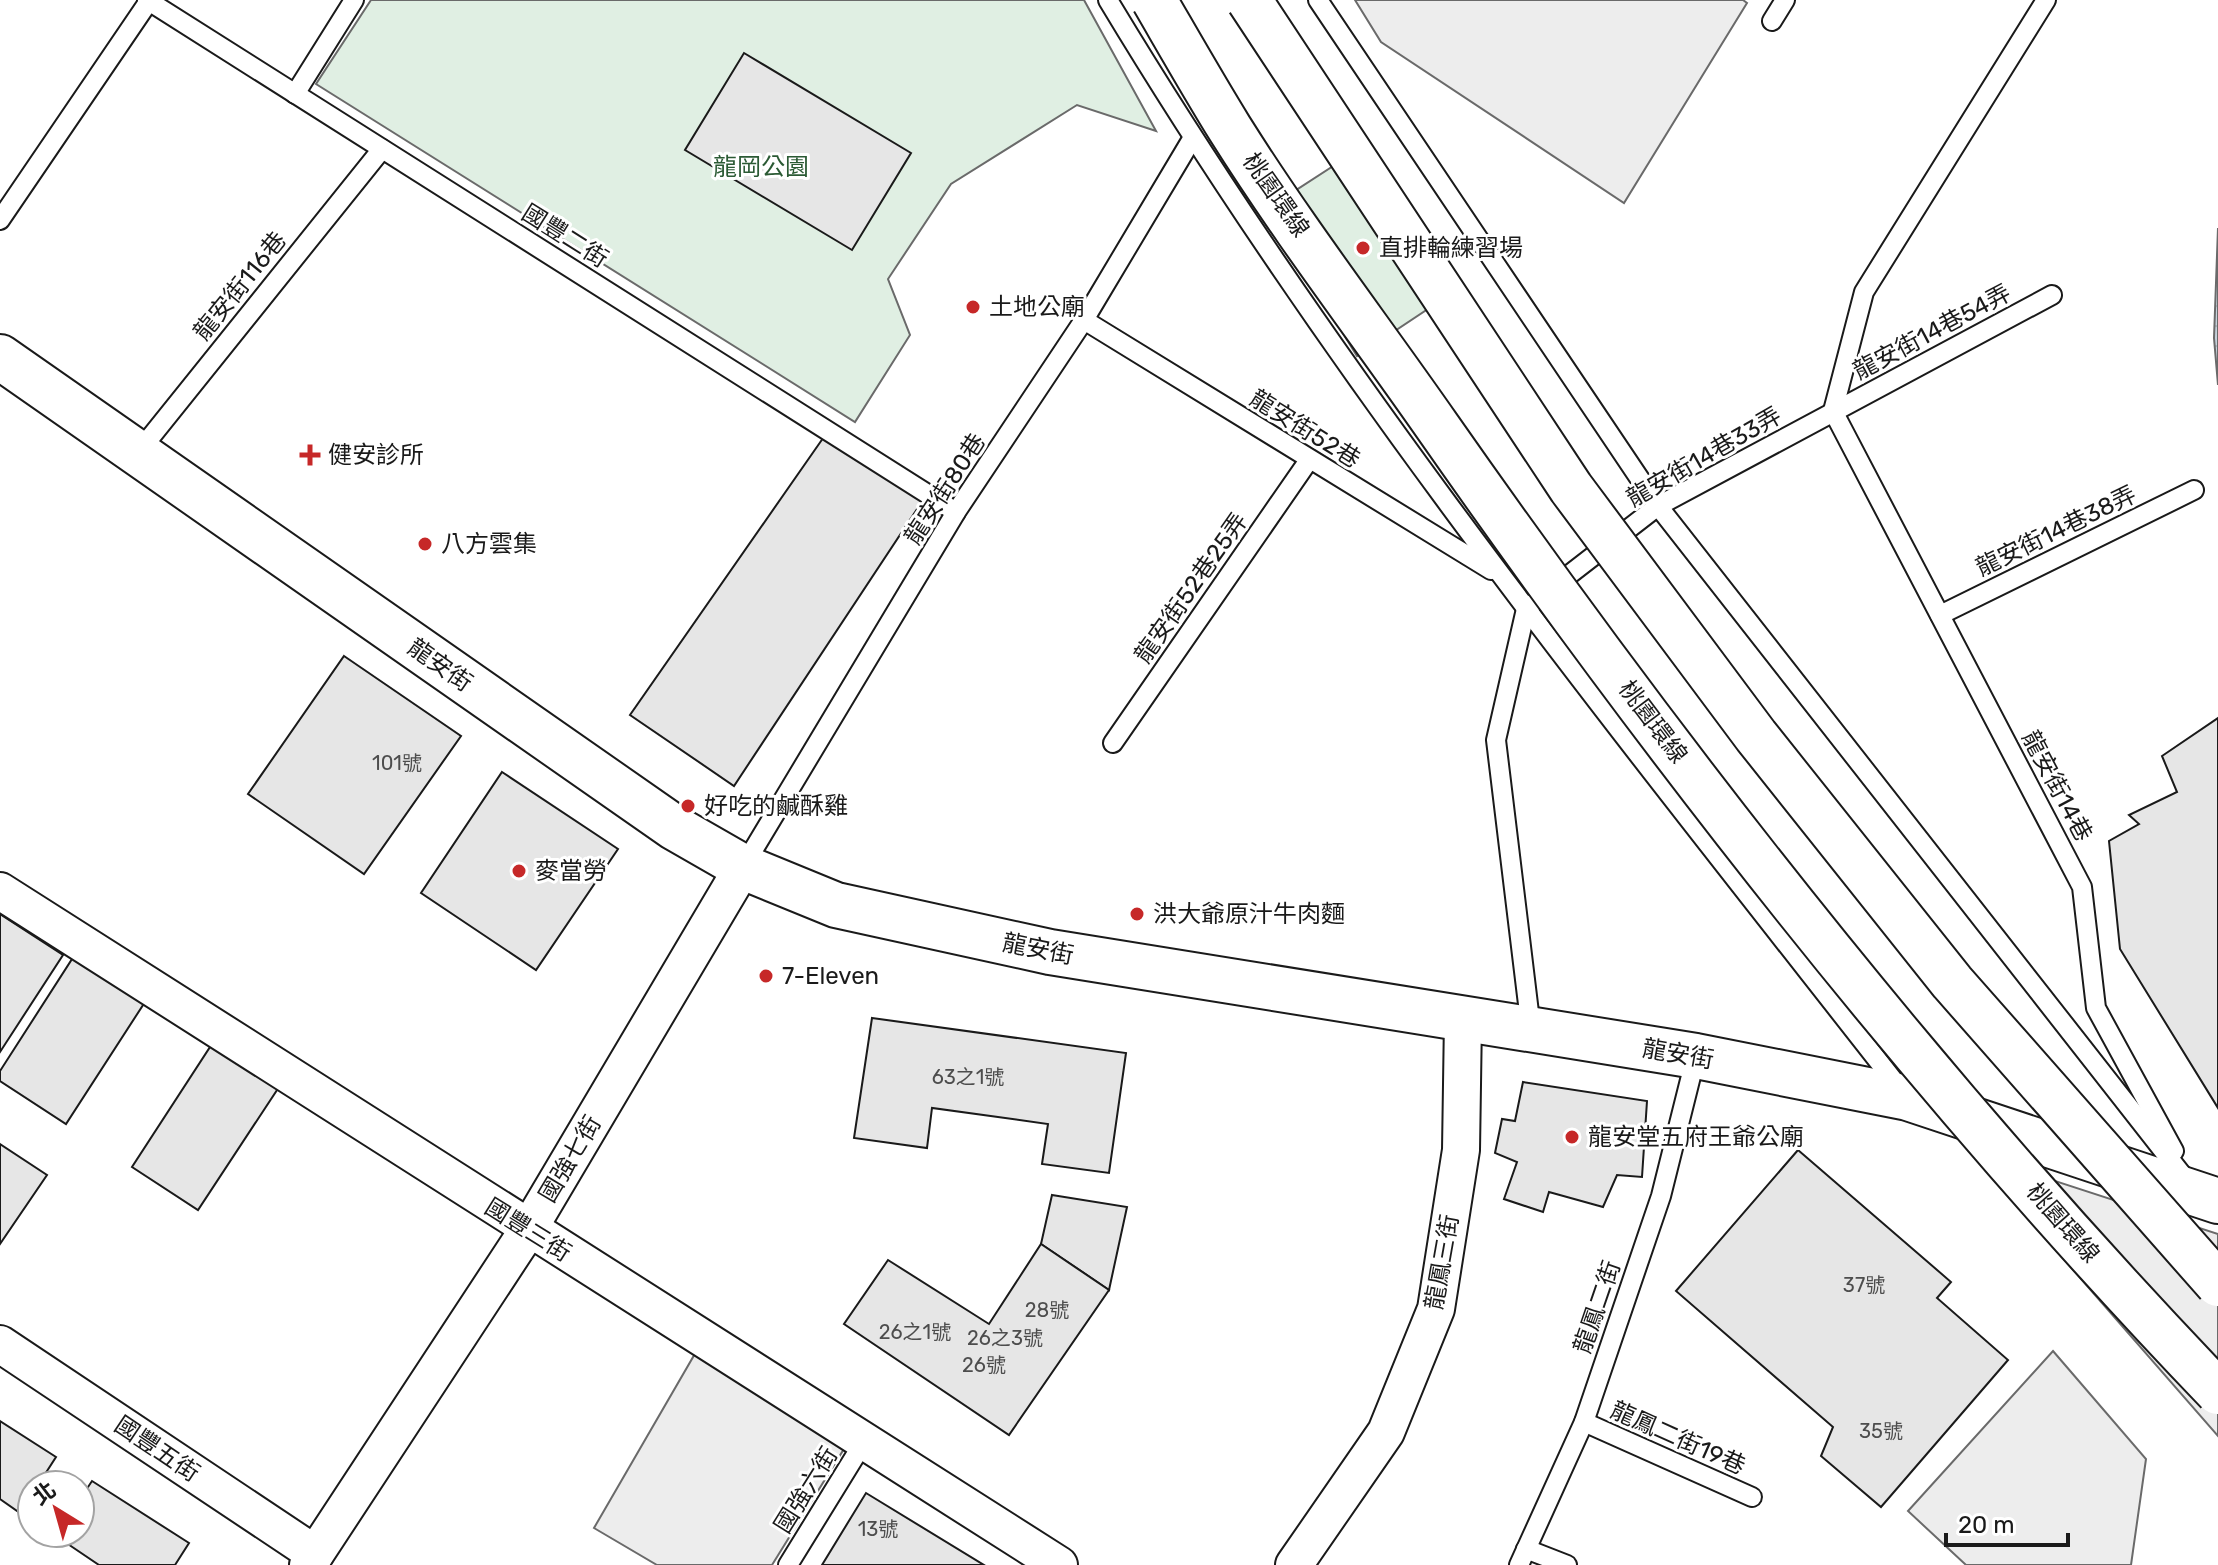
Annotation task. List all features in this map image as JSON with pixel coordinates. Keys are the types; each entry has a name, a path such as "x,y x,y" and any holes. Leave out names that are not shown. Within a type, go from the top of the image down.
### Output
{"main road":[{"name":"桃園環線","path":"1154,0 1249,157 1516,539 1705,792 1906,1041 2121,1291 2218,1392"},
{"path":"1249,0 1571,488 1737,711 1952,982 2218,1284"},
{"name":"龍安街","path":"0,357 675,828 743,867 836,905 1050,952 1696,1056 1908,1098 2208,1198"}],"street":[{"name":"國強七街","path":"311,1560 528,1230 743,867"},
{"name":"國豐三街","path":"0,891 528,1230 1059,1565"},
{"name":"龍鳳三街","path":"1294,1565 1386,1432 1436,1309 1461,1150 1463,1019"},
{"name":"國豐五街","path":"0,1344 311,1560"}],"lane":[{"path":"295,94 354,0"},
{"path":"1108,0 1192,139 1428,481 1908,1098"},
{"path":"1318,0 1658,506 2208,1198"},
{"path":"1772,21 1785,0"},
{"path":"1833,411 1864,292 2046,0"},
{"path":"0,220 148,1"},
{"name":"國豐二街","path":"148,1 956,512"},
{"name":"龍安街80巷","path":"743,867 956,512 1084,320 1192,139"},
{"name":"龍安街116巷","path":"137,454 382,149"},
{"name":"龍安街14巷54弄","path":"1833,411 2052,295"},
{"name":"龍安街52巷","path":"1084,320 1502,577"},
{"name":"龍安街14巷33弄","path":"1526,609 1658,506 1833,411"},
{"name":"龍安街14巷","path":"1833,411 2082,887 2096,1008 2208,1198"},
{"name":"龍安街52巷25弄","path":"1113,743 1309,460"},
{"name":"龍安街14巷38弄","path":"1940,615 2194,490"},
{"path":"1526,609 1496,740 1531,1029"},
{"name":"龍鳳二街","path":"1522,1557 1584,1422 1661,1196 1696,1056"},
{"name":"龍鳳二街19巷","path":"1584,1422 1752,1497"},
{"name":"國強六街","path":"788,1565 865,1440"},
{"path":"1522,1557 1567,1565"}],"green space":[{"name":"龍岡公園","path":"371,0 1084,0 1156,131 1077,105 951,184 888,279 910,335 855,422 316,84"},
{"name":"直排輪練習場","path":"1364,146 1461,287 1357,356 1267,209"}],"shaded area":[{"path":"1355,0 1743,0 1747,3 1624,203 1381,42"},
{"path":"1972,1154 2218,1234 2218,1436"},
{"path":"2053,1351 2146,1459 2131,1565 1966,1565 1908,1511"},
{"path":"696,1352 847,1444 772,1565 657,1565 594,1528"}],"water":[{"path":"2218,228 2218,385 2214,338"}],"building":[{"path":"744,53 911,153 852,250 685,150"},
{"path":"828,431 927,494 734,786 630,715"},
{"path":"344,656 461,736 364,874 248,794"},
{"path":"2218,718 2218,1108 2120,949 2109,841 2139,824 2129,815 2177,792 2162,756"},
{"name":"麥當勞","path":"502,772 618,849 536,970 421,893"},
{"path":"0,914 63,955 0,1052"},
{"path":"74,956 145,1002 66,1124 0,1081 0,1071"},
{"path":"872,1018 1126,1053 1109,1173 1042,1164 1048,1124 932,1108 927,1148 854,1138"},
{"path":"212,1044 279,1087 198,1210 132,1167"},
{"name":"龍安堂五府王爺公廟","path":"1523,1082 1647,1101 1642,1177 1617,1175 1603,1207 1549,1192 1543,1212 1504,1199 1517,1162 1495,1153 1502,1119 1515,1121"},
{"path":"0,1144 47,1175 0,1244"},
{"path":"1798,1150 1951,1282 1937,1298 2008,1360 1881,1507 1821,1456 1833,1427 1676,1291"},
{"path":"1052,1195 1127,1207 1109,1290 1041,1244"},
{"path":"1041,1244 1109,1290 1009,1435 844,1324 888,1260 989,1324"},
{"path":"0,1421 56,1457 48,1469 16,1469 16,1510 0,1499"},
{"path":"96,1484 189,1543 175,1565 99,1565 75,1549 96,1549"},
{"path":"866,1493 984,1565 822,1565"}],"place":[{"name":"直排輪練習場","path":"1363,248"},
{"name":"土地公廟","path":"973,307"},
{"name":"健安診所","path":"310,455"},
{"name":"八方雲集","path":"425,544"},
{"name":"好吃的鹹酥雞","path":"688,806"},
{"name":"麥當勞","path":"519,871"},
{"name":"洪大爺原汁牛肉麵","path":"1137,914"},
{"name":"7-Eleven","path":"766,976"},
{"name":"龍安堂五府王爺公廟","path":"1572,1137"}]}
